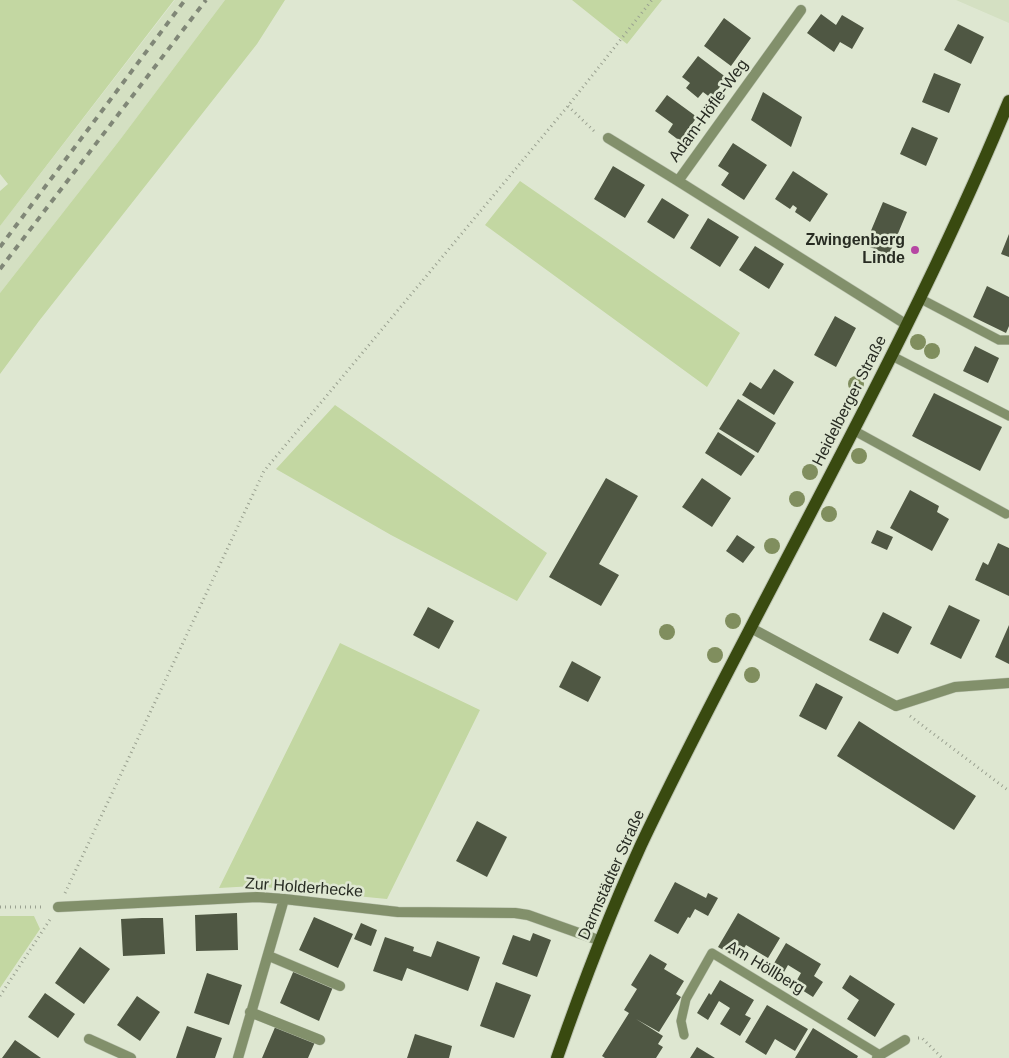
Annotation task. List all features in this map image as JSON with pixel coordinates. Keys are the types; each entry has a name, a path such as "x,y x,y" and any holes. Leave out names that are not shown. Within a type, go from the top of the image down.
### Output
{"main road":[{"name":"Heidelberger Straße","path":"708,710 908,325 960,215 1009,101"},
{"name":"Darmstädter Straße","path":"557,1058 601,941 645,837 708,710"}],"street":[{"name":"Adam-Höfle-Weg","path":"801,10 678,181 908,325"},
{"path":"608,138 678,181"},
{"path":"750,628 896,706 955,687 1009,683"},
{"name":"Zur Holderhecke","path":"58,907 257,897 398,912 515,913 601,941"},
{"path":"238,1058 284,899"},
{"path":"269,956 340,986"},
{"path":"250,1012 320,1040"},
{"path":"89,1039 130,1058"},
{"name":"Am Höllberg","path":"878,1056 905,1040"}],"lane":[{"path":"920,299 999,340 1009,340"},
{"path":"892,356 1009,416"},
{"path":"853,430 1006,514"},
{"name":"Am Höllberg","path":"684,1035 681,1021 686,999 712,953 878,1056"}],"path":[{"path":"0,996 58,907 264,471 568,106 652,0"},
{"path":"568,106 595,133 608,138"},
{"path":"896,706 1009,791"},
{"path":"0,907 58,907"},
{"path":"905,1040 922,1038 942,1058"}],"shaded area":[{"path":"175,0 225,0 119,141 0,293 0,226"},
{"path":"956,0 1009,0 1009,23"}],"green space":[{"path":"0,0 174,0 0,226 0,191 8,184 0,174"},
{"path":"225,0 285,0 257,44 39,321 0,374 0,293 119,141"},
{"path":"572,0 662,0 627,44"},
{"path":"520,181 740,333 707,387 485,225"},
{"path":"335,405 547,553 517,601 391,535 276,469"},
{"path":"340,643 480,710 387,899 254,886 219,888"},
{"path":"0,916 34,916 40,929 0,988"}],"building":[{"path":"821,14 836,25 842,15 864,28 852,49 840,42 834,52 807,33"},
{"path":"724,18 751,38 731,66 704,46"},
{"path":"958,24 984,37 971,64 944,50"},
{"path":"698,56 727,78 711,98 703,92 698,98 686,88 690,83 682,77"},
{"path":"934,73 961,84 949,113 922,102"},
{"path":"763,92 802,117 791,147 751,120"},
{"path":"667,95 697,117 680,141 668,132 673,124 655,111"},
{"path":"912,127 938,138 926,166 900,154"},
{"path":"733,143 767,165 744,200 721,185 729,173 718,166"},
{"path":"613,166 645,185 625,218 594,199"},
{"path":"793,171 828,194 810,222 795,212 797,208 793,205 790,209 775,199"},
{"path":"662,198 689,215 674,239 647,222"},
{"path":"883,202 907,212 889,255 865,245"},
{"path":"708,218 739,237 720,267 690,248"},
{"path":"1009,234 1009,257 1001,254"},
{"path":"755,246 784,264 769,289 739,270"},
{"path":"987,286 1009,297 1009,326 1006,333 973,317"},
{"path":"835,316 856,328 836,367 814,355"},
{"path":"975,346 999,358 988,383 963,371"},
{"path":"774,369 794,382 774,415 742,395 750,382 761,389"},
{"path":"934,393 1002,427 980,471 912,436"},
{"path":"738,399 776,423 758,453 719,429"},
{"path":"718,432 755,456 741,476 705,453"},
{"path":"606,478 638,496 599,564 619,575 601,606 549,577"},
{"path":"702,478 731,498 712,527 682,507"},
{"path":"910,490 939,506 937,512 949,519 932,551 890,528"},
{"path":"877,530 893,537 887,550 871,543"},
{"path":"737,535 755,547 743,563 726,551"},
{"path":"998,543 1009,548 1009,596 975,580 983,562 988,565"},
{"path":"949,605 980,620 961,659 930,644"},
{"path":"428,607 454,621 439,649 413,635"},
{"path":"883,612 912,627 898,654 869,640"},
{"path":"1009,625 1009,664 995,657"},
{"path":"572,661 601,677 588,702 559,687"},
{"path":"816,683 843,697 826,730 799,716"},
{"path":"859,721 976,796 954,830 837,756"},
{"path":"477,821 507,837 487,877 456,861"},
{"path":"675,882 706,898 708,893 718,898 708,916 695,909 678,934 654,921"},
{"path":"237,913 238,950 196,951 195,915"},
{"path":"738,913 780,938 768,958 746,945 738,958 718,947"},
{"path":"314,917 353,934 338,968 299,950"},
{"path":"163,918 165,954 123,956 121,919"},
{"path":"361,923 377,930 371,946 354,939"},
{"path":"533,933 551,940 537,977 502,964 513,935 530,941"},
{"path":"385,937 414,947 413,951 431,957 437,941 480,957 468,991 407,968 402,981 373,971"},
{"path":"786,943 821,964 814,976 823,982 813,997 794,985 801,973 788,965 784,972 773,965"},
{"path":"80,947 110,969 84,1004 55,983"},
{"path":"650,954 667,964 664,969 684,981 676,994 681,997 659,1032 636,1019 663,1036 658,1044 663,1047 656,1058 605,1058 602,1056 629,1013 624,1010 637,989 631,985"},
{"path":"294,970 333,987 319,1021 280,1003"},
{"path":"207,973 242,985 229,1025 194,1013"},
{"path":"850,975 895,1004 875,1037 847,1019 859,1000 842,988"},
{"path":"720,980 754,1000 745,1015 751,1018 740,1036 720,1024 730,1008 719,1001 708,1020 697,1013 709,993 711,995"},
{"path":"496,982 531,995 514,1038 480,1026"},
{"path":"45,993 75,1014 58,1038 28,1017"},
{"path":"137,996 160,1012 140,1041 117,1025"},
{"path":"767,1005 808,1029 795,1051 775,1039 766,1055 745,1042"},
{"path":"276,1025 315,1042 308,1058 262,1058"},
{"path":"187,1026 222,1038 215,1058 176,1058"},
{"path":"813,1028 858,1056 857,1058 795,1058"},
{"path":"415,1034 452,1046 449,1058 407,1058"},
{"path":"15,1040 41,1058 2,1058"},
{"path":"697,1047 715,1058 690,1058"}],"railway":[{"path":"0,247 185,0"},
{"path":"0,269 206,0"}],"place":[{"name":"Zwingenberg Linde","path":"915,250"}]}
